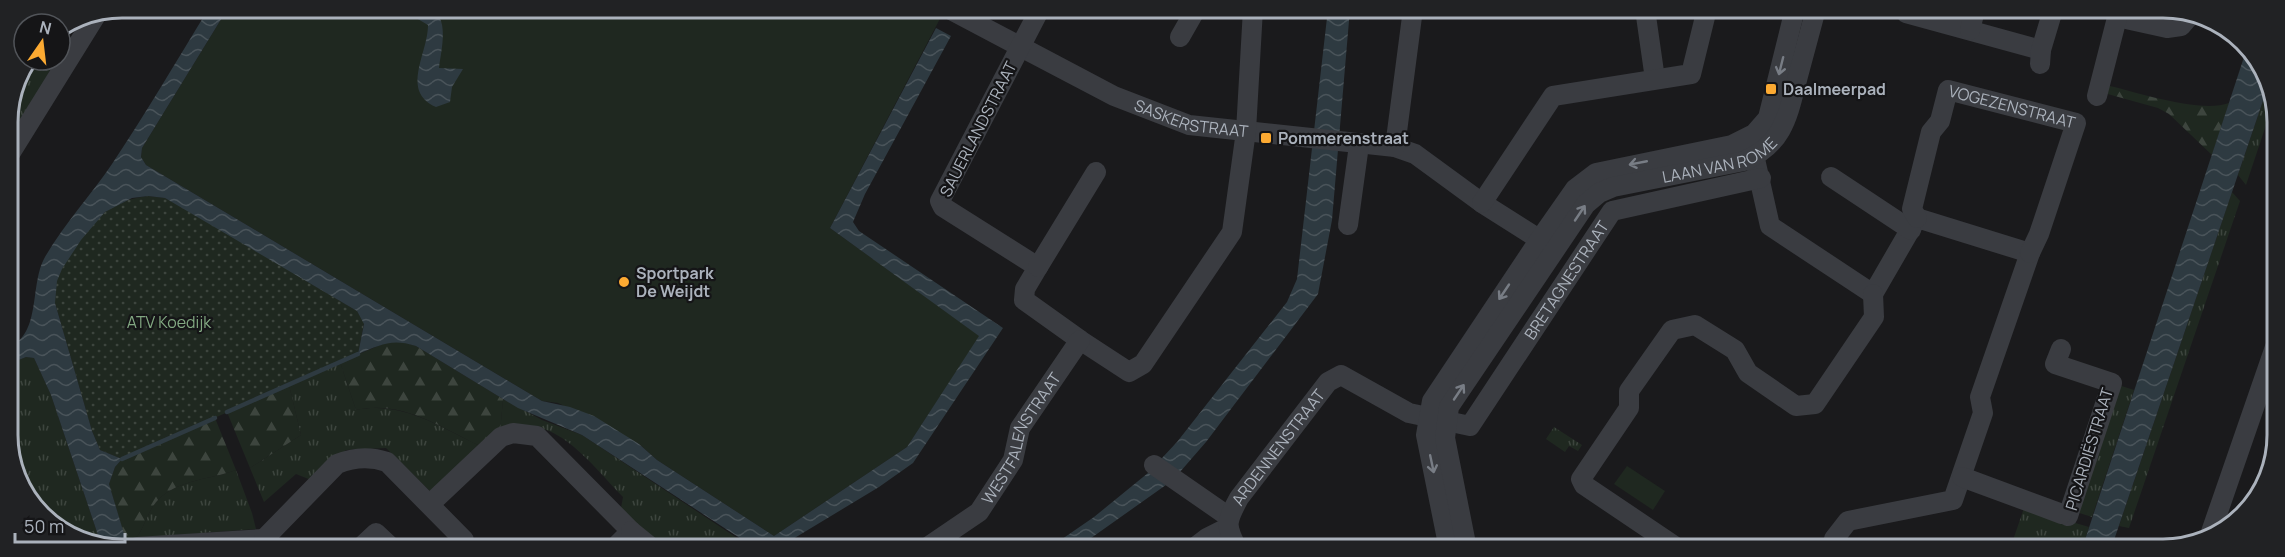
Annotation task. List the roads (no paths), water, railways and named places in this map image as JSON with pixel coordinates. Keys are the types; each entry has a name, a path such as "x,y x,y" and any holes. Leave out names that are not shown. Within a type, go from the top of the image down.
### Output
{"street":[{"name":"SASKERSTRAAT","path":"966,18 1114,96 1189,125 1395,147 1415,154 1482,202 1547,244"},
{"path":"1020,46 1035,18"},
{"path":"1180,37 1191,18"},
{"path":"1096,172 1025,289 1024,300 1129,372 1143,364 1232,232 1246,131 1253,18"},
{"path":"1395,147 1412,18"},
{"path":"1646,18 1655,79"},
{"path":"1482,202 1552,96 1691,75 1705,18"},
{"name":"LAAN VAN ROME","path":"1447,539 1427,440 1437,419 1453,401 1547,244 1594,196 1607,189 1736,163 1752,147 1758,131 1768,118 1793,18"},
{"name":"LAAN VAN ROME","path":"1752,147 1770,146 1787,119 1814,18"},
{"path":"1930,18 1970,30 2041,57 2051,18"},
{"path":"1970,30 1973,18"},
{"path":"2097,96 2117,18"},
{"path":"2134,18 2167,28 2181,26 2185,21"},
{"path":"18,141 91,24"},
{"name":"SAUERLANDSTRAAT","path":"1020,46 940,201 943,207 1038,267"},
{"name":"VOGEZENSTRAAT","path":"1914,224 1912,209 1931,132 1940,121 1948,90 2076,123 2039,234 2030,254"},
{"path":"1348,225 1355,144"},
{"path":"1752,147 1761,178 1770,226 1873,294"},
{"path":"1831,177 1914,224 2030,254 1980,397 1983,413 1953,500 1848,521 1834,539"},
{"name":"BRETAGNESTRAAT","path":"1437,419 1470,426 1612,211 1761,178"},
{"path":"1664,539 1584,485 1581,479 1629,408 1629,391 1672,330 1695,325 1735,350 1748,374 1796,406 1815,404 1874,317 1873,294 1914,224"},
{"name":"WESTFALENSTRAAT","path":"939,539 979,512 1013,460 1020,429 1080,340"},
{"name":"PICARDIËSTRAAT","path":"1962,477 2065,515 2112,383 2055,364 2061,350"},
{"path":"2213,526 2267,370"},
{"name":"ARDENNENSTRAAT","path":"1228,522 1239,498 1328,382 1341,375 1409,413 1437,419"},
{"name":"LAAN VAN ROME","path":"1437,419 1444,438 1465,539"},
{"path":"430,504 501,437 513,433 525,434 537,436 641,539"},
{"path":"268,539 337,464 349,459 375,458 387,462 463,539"},
{"name":"ARDENNENSTRAAT","path":"1154,465 1228,522 1234,539"},
{"path":"1206,539 1228,522"},
{"path":"623,539 631,531"},
{"path":"370,539 376,533 382,539"}],"water":[{"path":"203,18 222,18 142,148 141,157 146,165 542,401 570,407 594,416 774,536 907,447 979,336 830,228 936,28 951,36 865,194 853,222 859,231 1003,328 913,463 879,487 793,539 741,539 582,435 518,408 416,346 393,343 380,345 358,354 364,324 357,311 165,198 148,196 132,198 105,212 81,240 57,281 55,303 92,431 100,450 122,459 115,467 109,484 126,539 102,537 98,536 51,395 34,358 26,357 18,360 18,341 31,320 37,281 45,257 112,164"},
{"path":"416,18 440,18 443,34 439,68 463,69 452,87 450,102 436,107 425,100 418,82 418,71 428,25"},
{"path":"1327,18 1349,18 1332,220 1318,294 1206,442 1173,480 1090,539 1062,539 1094,517 1148,473 1177,442 1287,302 1297,279"},
{"path":"2244,58 2256,76 2264,98 2114,539 2085,539"}],"waterway":[{"path":"227,412 358,354"},
{"path":"122,459 215,418"}],"place":[{"name":"Daalmeerpad","path":"1771,89"},
{"name":"Pommerenstraat","path":"1266,138"},
{"name":"Sportpark De Weijdt","path":"624,282"}],"park label":[{"name":"ATV Koedijk","path":"169,322"}]}
